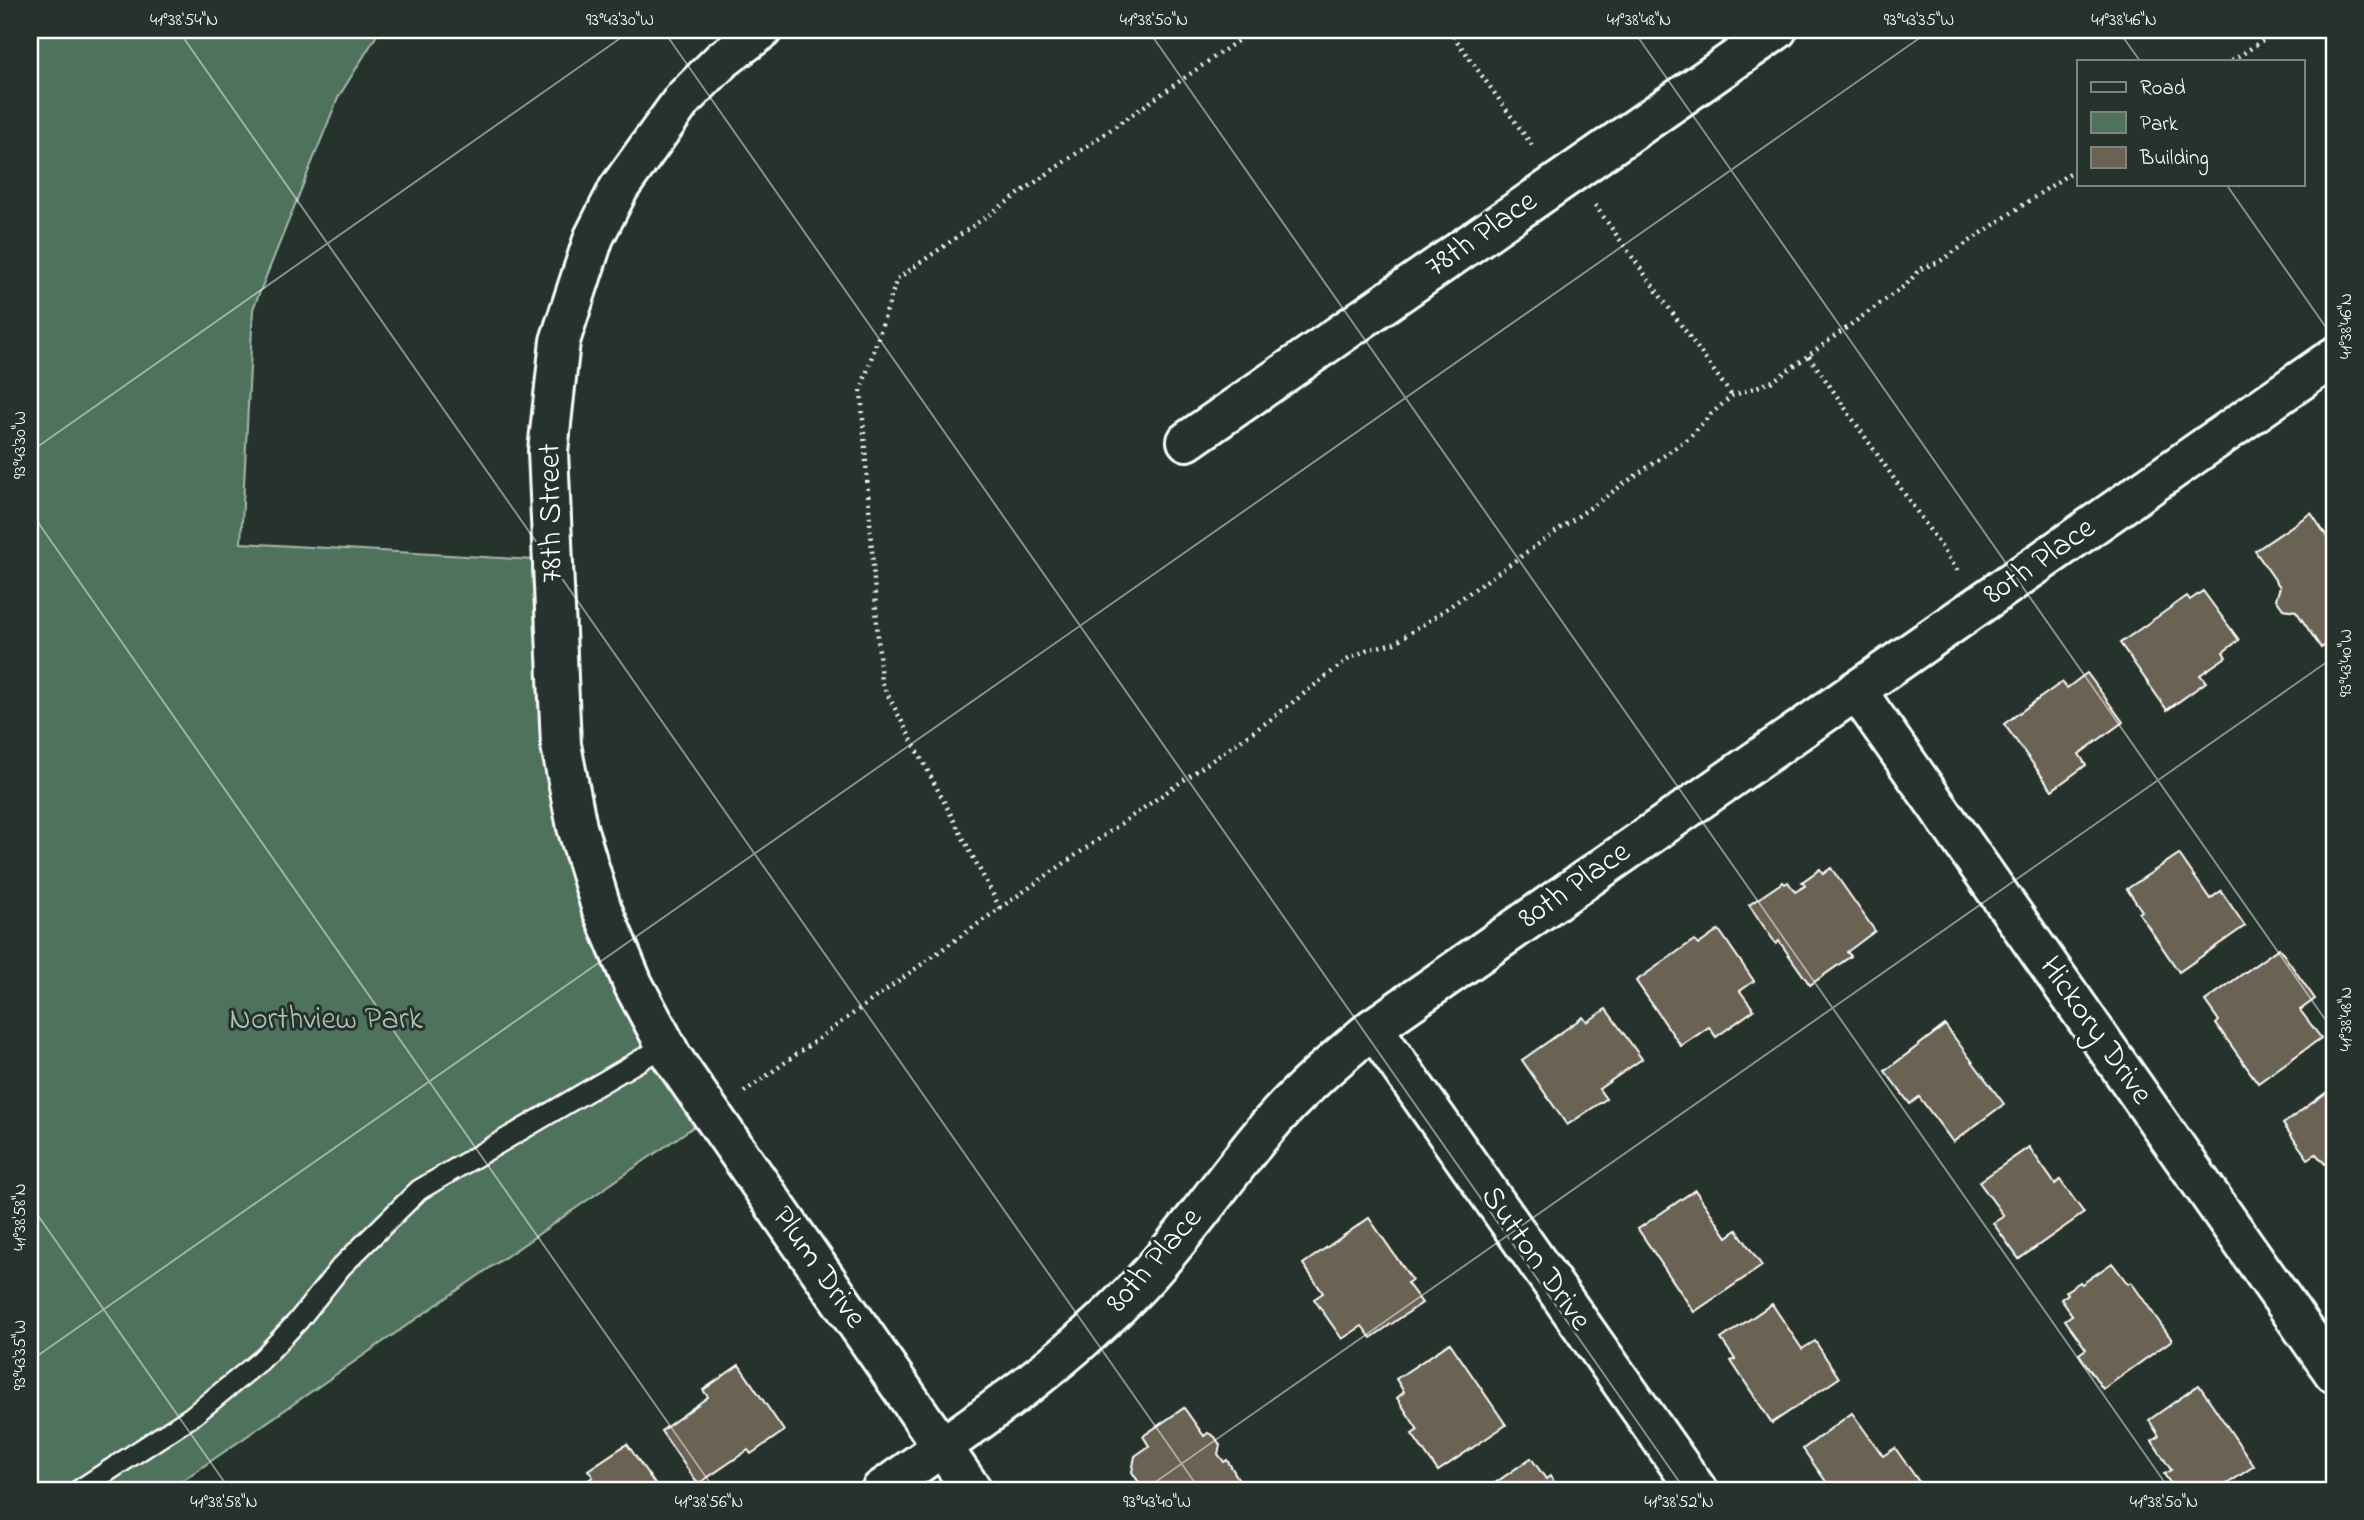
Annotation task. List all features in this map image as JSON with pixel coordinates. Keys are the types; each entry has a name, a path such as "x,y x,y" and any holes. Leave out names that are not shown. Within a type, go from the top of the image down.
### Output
{"street":[{"name":"78th Street","path":"666,1045 633,984 600,906 577,827 561,745 548,450 560,341 593,237 619,188 683,99 722,60 762,30"},
{"name":"78th Place","path":"1187,441 1777,30"},
{"name":"80th Place","path":"881,1490 1000,1407 1073,1350 1142,1282 1267,1128 1338,1058 1373,1028 2334,356"},
{"name":"Hickory Drive","path":"1856,690 2334,1373"},
{"name":"Sutton Drive","path":"1373,1028 1697,1490"},
{"name":"Plum Drive","path":"666,1045 972,1490"}],"lane":[{"path":"79,1490 191,1417 260,1361 298,1321 341,1267 419,1189 666,1045"}],"path":[{"path":"1000,908 881,682 861,390 897,279 1253,30"},
{"path":"1449,30 1564,178 1634,256 1732,396"},
{"path":"2233,60 2278,30"},
{"path":"712,1114 1000,908 1270,720 1347,660 1366,650 1395,643 1498,574 1689,438 1732,396 1773,381 1907,284 1920,270 1939,261 2077,168"},
{"path":"1809,356 1980,604"}],"green space":[{"name":"Northview Park","path":"30,30 380,30 338,98 253,309 241,543 552,561 577,827 712,1114 169,1490 30,1490"}],"building":[{"path":"2311,513 2334,547 2334,552 2329,556 2334,563 2334,639 2321,648 2296,611 2283,609 2276,599 2280,587 2255,551"},
{"path":"2203,591 2239,640 2223,652 2226,657 2200,675 2206,682 2167,710 2120,643 2187,596 2190,600"},
{"path":"2087,673 2123,722 2079,754 2086,765 2052,790 2004,724 2062,682 2067,688"},
{"path":"2179,854 2210,899 2221,891 2245,926 2179,972 2139,913 2142,911 2127,889"},
{"path":"1831,868 1875,931 1847,952 1851,956 1810,985 1779,941 1776,944 1749,905 1783,882 1788,882 1795,892 1805,886 1802,882 1820,869 1823,874"},
{"path":"1719,930 1754,981 1740,991 1754,1010 1716,1037 1709,1027 1681,1046 1636,981 1694,940 1698,945"},
{"path":"2279,948 2315,999 2300,1010 2321,1038 2258,1083 2216,1024 2219,1021 2205,1001"},
{"path":"1606,1009 1642,1059 1599,1089 1606,1099 1567,1125 1522,1060 1583,1017 1587,1022"},
{"path":"1945,1025 2004,1104 1953,1142 1919,1097 1910,1104 1885,1071"},
{"path":"2334,1087 2334,1160 2333,1158 2325,1164 2316,1154 2308,1159 2283,1124"},
{"path":"2029,1147 2055,1184 2060,1180 2084,1213 2019,1259 1993,1223 2004,1216 1979,1182"},
{"path":"1695,1190 1727,1237 1737,1230 1762,1266 1694,1312 1638,1229"},
{"path":"1369,1218 1412,1280 1407,1283 1422,1303 1371,1338 1362,1326 1342,1339 1314,1299 1323,1293 1303,1264"},
{"path":"2112,1263 2128,1284 2131,1282 2172,1340 2103,1389 2079,1354 2086,1349 2065,1320 2072,1315 2061,1299 2068,1294 2066,1291 2080,1282 2082,1284"},
{"path":"1772,1304 1802,1349 1815,1341 1839,1378 1772,1423 1731,1361 1735,1359 1721,1339"},
{"path":"1450,1343 1506,1425 1438,1471 1412,1434 1418,1430 1397,1398 1404,1392 1396,1379"},
{"path":"739,1365 784,1431 751,1454 748,1450 698,1484 661,1431 708,1397 703,1390"},
{"path":"2199,1385 2254,1466 2218,1490 2175,1490 2164,1474 2171,1470 2152,1441 2159,1436 2149,1420"},
{"path":"1184,1408 1204,1436 1208,1433 1215,1437 1220,1445 1218,1454 1224,1462 1227,1460 1245,1490 1159,1490 1155,1486 1140,1484 1132,1472 1135,1456 1149,1446 1143,1436"},
{"path":"1852,1413 1883,1456 1895,1448 1922,1486 1916,1490 1832,1490 1803,1449"},
{"path":"627,1444 659,1490 573,1490 593,1477 588,1470"},
{"path":"1531,1458 1546,1479 1550,1476 1559,1490 1485,1490"}]}
